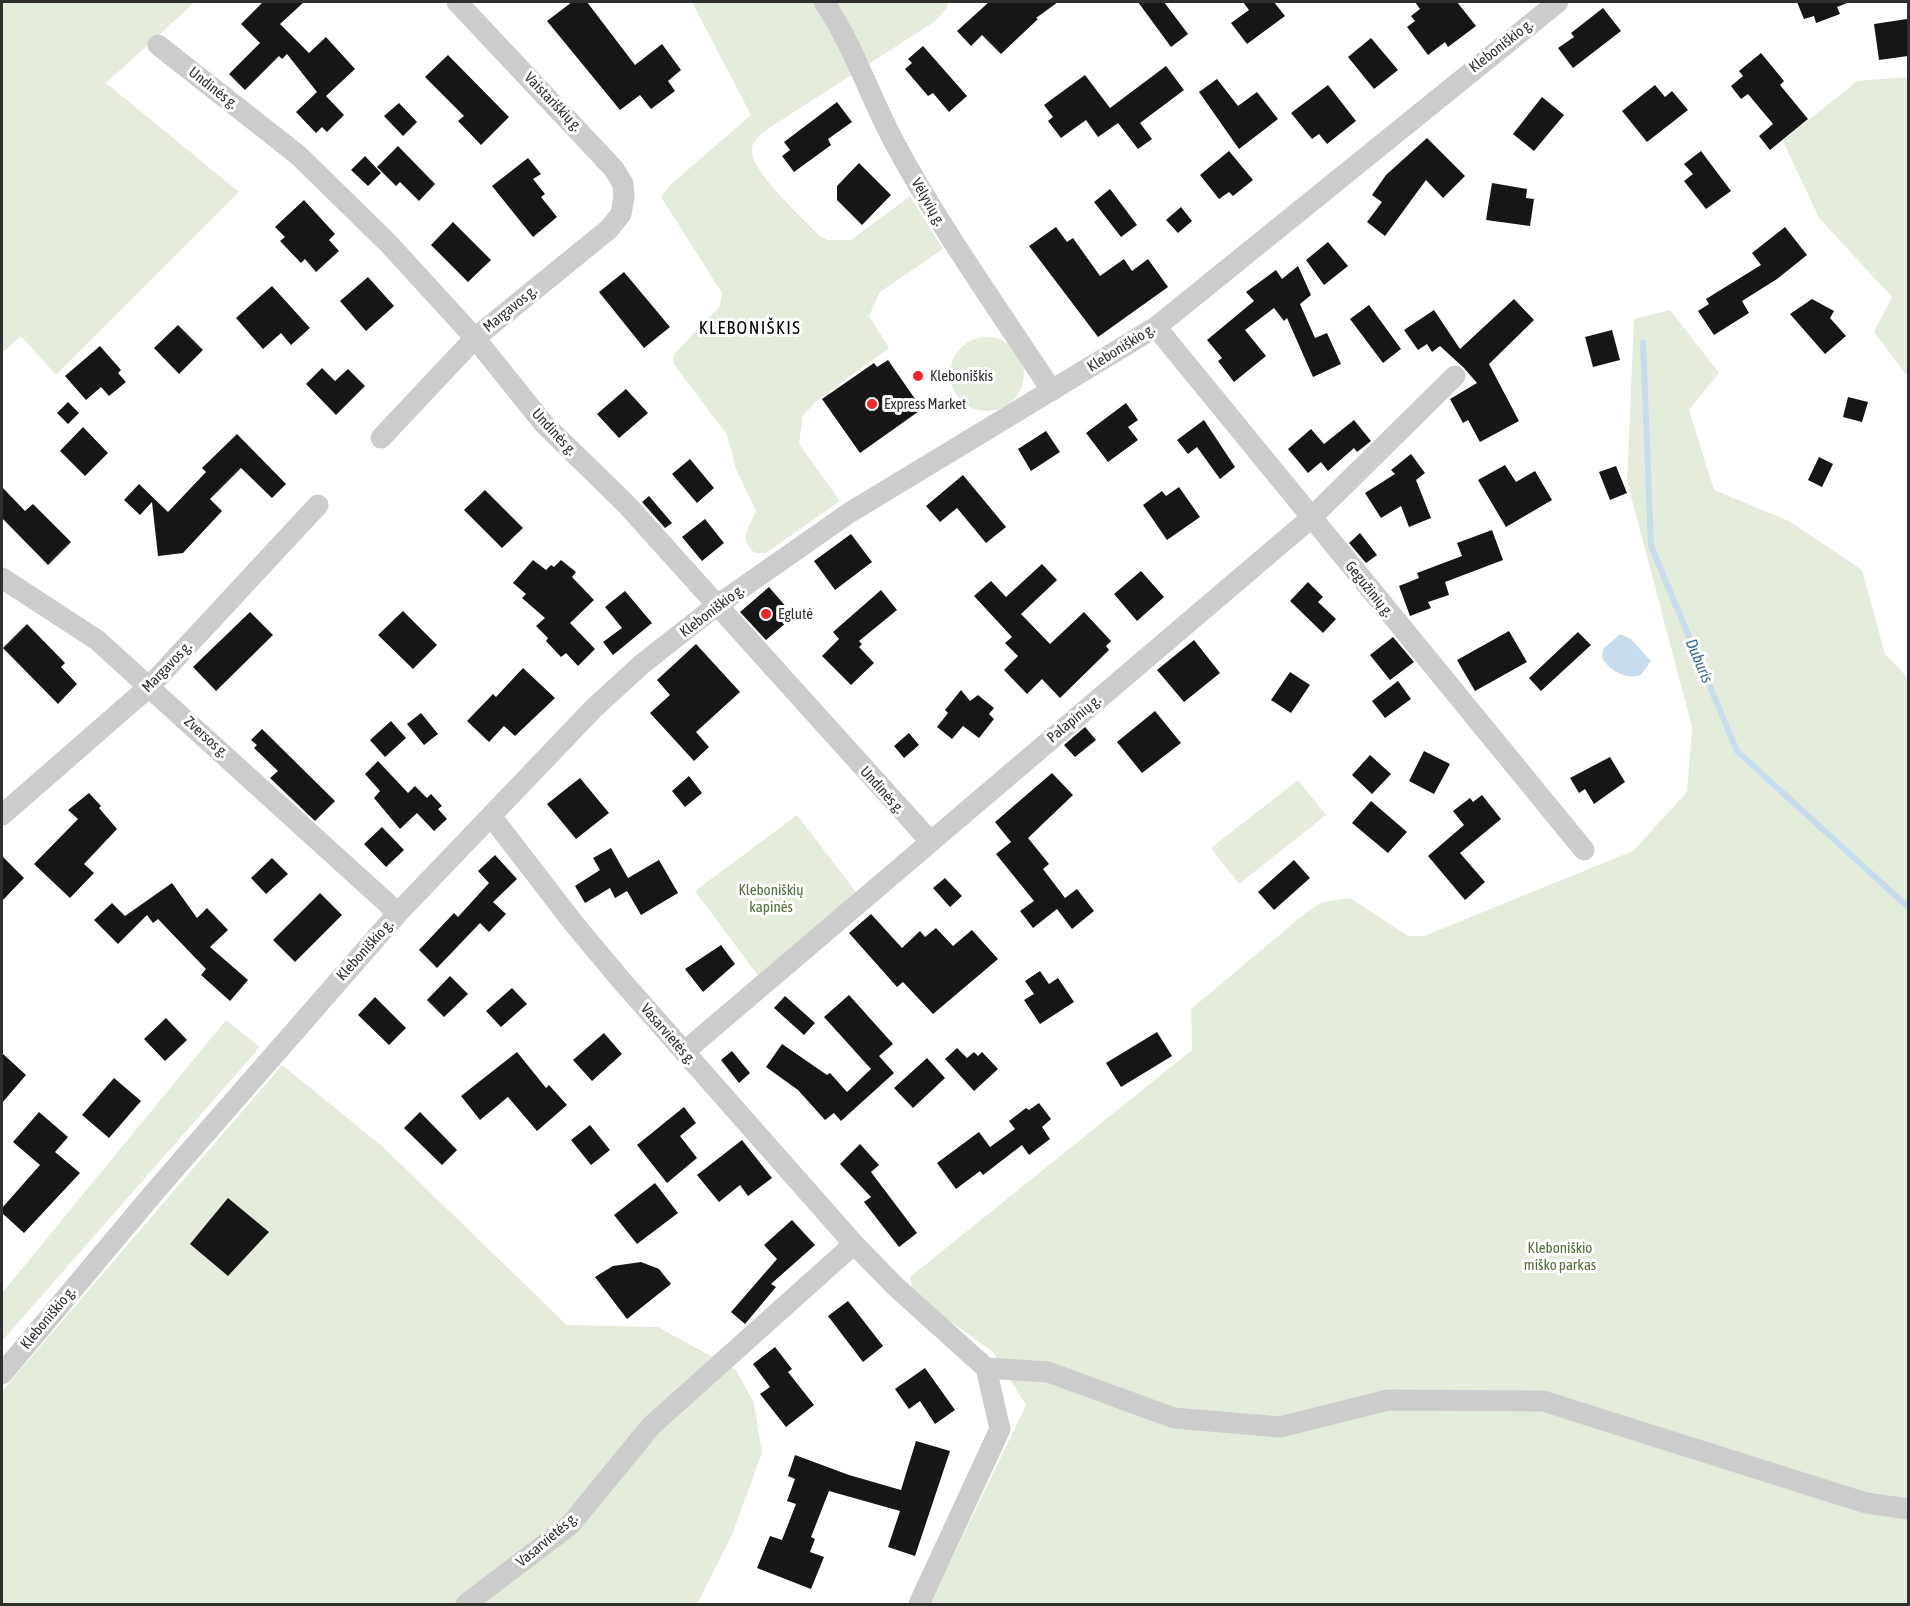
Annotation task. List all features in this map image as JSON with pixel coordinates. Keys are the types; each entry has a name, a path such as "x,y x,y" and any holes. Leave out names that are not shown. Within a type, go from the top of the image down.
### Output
{"street":[{"name":"Vaistariškių g.","path":"457,2 614,170 623,184 624,197 621,214"},
{"name":"Vėlyvių g.","path":"824,2 844,30 893,141 952,244 1053,391"},
{"name":"Kleboniškio g.","path":"2,1374 157,1189 398,913 594,708 642,664 716,606 849,513 1156,327 1558,2"},
{"name":"Undinės g.","path":"158,45 298,155 388,243 475,338 544,424 626,504 930,841"},
{"name":"Margavos g.","path":"381,438 475,338 609,229 621,214"},
{"name":"Gegužinių g.","path":"1156,327 1584,850"},
{"name":"Palapinių g.","path":"684,1052 1311,518 1455,376"},
{"name":"Margavos g.","path":"2,815 150,686 318,505"},
{"name":"Zversos g.","path":"2,578 97,639 398,913"},
{"name":"Vasarvietės g.","path":"491,816 575,925 854,1244 896,1287 986,1368"},
{"name":"Vasarvietės g.","path":"466,1605 570,1525 651,1426 854,1244"},
{"path":"918,1605 1000,1429 986,1368 1048,1371 1174,1418 1280,1427 1388,1400 1543,1401 1866,1503 1908,1509"}],"green space":[{"path":"2,2 195,2 106,83 239,192 56,375 21,336 2,353"},
{"path":"692,2 949,2 934,22 763,132 753,145 752,151 761,172 780,196 820,236 828,240 851,240 910,196 943,249 880,292 869,316 889,348 819,399 803,415 799,444 840,501 766,553 755,553 747,543 746,533 756,511 736,469 727,435 673,363 674,354 720,306 722,293 661,197 669,186 751,115"},
{"path":"1908,77 1908,377 1874,332 1892,297 1819,218 1783,141 1857,81"},
{"name":"Kleboniškio miško parkas","path":"1670,310 1719,373 1689,410 1714,490 1789,521 1862,570 1885,654 1908,678 1908,1604 930,1604 1026,1405 993,1352 913,1295 910,1277 1192,1050 1191,1009 1308,911 1323,902 1350,898 1408,936 1424,936 1633,851 1687,792 1692,727 1627,481 1634,319"},
{"path":"987,337 1001,340 1013,348 1021,360 1024,374 1021,388 1013,400 1001,408 987,411 973,408 961,400 953,388 950,374 953,360 961,348 973,340"},
{"path":"1298,780 1326,815 1239,884 1211,848"},
{"name":"Kleboniškių kapinės","path":"797,815 856,892 759,977 695,891"},
{"path":"226,1020 260,1047 2,1341 2,1293"},
{"path":"282,1065 382,1146 567,1325 658,1327 736,1370 754,1403 762,1453 731,1537 697,1604 2,1604 2,1391"}],"water":[{"path":"1620,634 1631,639 1651,661 1641,675 1630,676 1619,673 1609,667 1602,658 1603,649"}],"building":[{"path":"263,2 304,2 280,24 309,53 326,37 355,69 326,96 344,115 327,132 322,127 316,133 296,112 317,92 287,54 282,59 279,56 245,90 229,74 260,43 241,24"},
{"path":"572,2 587,2 635,65 662,44 681,70 668,81 675,91 651,109 640,95 620,110 547,21"},
{"path":"989,2 1058,2 1036,18 1038,19 1001,54 982,35 971,46 957,31"},
{"path":"1138,2 1164,2 1188,34 1171,47"},
{"path":"1243,2 1274,2 1285,16 1247,44 1231,23 1249,10"},
{"path":"1415,2 1457,2 1476,26 1448,47 1445,42 1428,55 1407,27 1415,21 1411,16 1420,9"},
{"path":"1797,2 1847,3 1837,7 1840,14 1816,23 1814,16 1804,19"},
{"path":"1603,8 1621,31 1573,68 1558,48 1574,37 1571,33"},
{"path":"1907,19 1908,56 1879,60 1874,24"},
{"path":"1371,38 1398,70 1374,89 1348,57"},
{"path":"923,46 967,96 949,112 933,93 928,96 905,69 912,63 908,59"},
{"path":"1761,53 1784,81 1780,85 1808,119 1770,150 1759,136 1773,124 1748,94 1741,99 1731,86 1743,76 1739,71"},
{"path":"448,55 509,117 481,145 458,121 464,116 425,77"},
{"path":"1166,66 1184,90 1140,123 1152,139 1138,149 1118,123 1098,137 1086,120 1061,138 1048,121 1053,117 1044,105 1085,75 1110,108"},
{"path":"1217,79 1238,106 1257,92 1278,119 1239,149 1199,92"},
{"path":"1328,85 1356,121 1327,144 1319,134 1312,139 1291,113"},
{"path":"1655,85 1665,97 1672,91 1688,110 1647,142 1622,111"},
{"path":"1542,97 1564,115 1534,151 1513,134"},
{"path":"837,102 852,122 828,139 831,145 794,172 782,156 790,150 784,142"},
{"path":"399,103 417,122 403,136 384,116"},
{"path":"1427,138 1465,176 1443,198 1426,180 1385,236 1367,222 1382,202 1372,195 1386,175"},
{"path":"398,146 435,184 419,201 400,182 396,186 377,167"},
{"path":"1229,151 1253,180 1233,196 1229,192 1219,199 1200,175"},
{"path":"1701,151 1731,191 1706,209 1684,181 1693,174 1684,164"},
{"path":"365,156 381,173 368,186 351,170"},
{"path":"528,158 541,174 533,179 545,194 541,197 557,217 533,237 492,186"},
{"path":"859,163 891,195 862,225 837,200 837,186"},
{"path":"1492,183 1527,189 1526,198 1534,199 1530,226 1486,220"},
{"path":"1110,189 1137,225 1121,237 1094,202"},
{"path":"304,200 335,234 329,240 339,251 316,272 305,259 301,263 280,241 285,237 275,227"},
{"path":"1181,207 1192,221 1178,233 1166,220"},
{"path":"453,222 491,260 468,282 431,245"},
{"path":"1056,227 1067,242 1073,238 1100,276 1124,259 1132,271 1148,259 1168,287 1098,337 1029,246"},
{"path":"1785,227 1807,255 1777,279 1742,301 1749,313 1714,335 1698,311 1709,304 1706,299 1761,265 1752,253"},
{"path":"1328,242 1348,266 1324,285 1306,260"},
{"path":"1298,266 1311,295 1300,304 1315,338 1327,333 1341,364 1313,377 1287,318 1284,321 1274,308 1245,330 1266,356 1234,382 1218,361 1222,358 1207,340 1254,301 1246,292 1276,270 1282,279"},
{"path":"624,272 670,327 644,348 599,292"},
{"path":"368,277 394,306 366,331 340,301"},
{"path":"272,286 310,328 291,345 281,333 263,349 236,318"},
{"path":"1514,299 1534,320 1489,364 1519,421 1480,442 1468,420 1463,423 1450,399 1477,383 1440,346 1432,352 1427,344 1418,350 1404,330 1434,310 1460,349"},
{"path":"1812,299 1834,311 1830,318 1846,336 1825,354 1790,314"},
{"path":"1369,305 1401,349 1383,363 1350,319"},
{"path":"178,325 203,350 179,374 154,348"},
{"path":"1612,330 1620,360 1593,367 1585,337"},
{"path":"100,346 121,370 118,373 126,382 109,396 101,387 86,400 65,376"},
{"name":"Express Market","path":"888,360 922,409 860,453 822,399 874,363 877,367"},
{"path":"322,368 335,381 348,369 365,386 336,415 306,384"},
{"path":"626,389 648,413 619,438 597,414"},
{"path":"1848,397 1868,402 1862,422 1843,417"},
{"path":"68,402 79,413 68,424 57,413"},
{"path":"1126,403 1138,420 1128,427 1138,440 1108,462 1086,433"},
{"path":"1204,420 1235,467 1220,479 1197,447 1188,454 1177,440"},
{"path":"1354,420 1371,441 1357,452 1354,448 1328,471 1321,462 1308,473 1288,449 1311,429 1324,444"},
{"path":"83,427 108,453 85,476 60,451"},
{"path":"1046,431 1060,452 1031,471 1018,449"},
{"path":"237,434 286,484 272,498 241,468 210,499 222,511 183,553 158,556 152,502 140,515 124,500 139,484 168,512 206,472 202,468"},
{"path":"1411,454 1425,473 1416,480 1431,518 1409,527 1401,506 1381,518 1365,493 1395,474 1391,470"},
{"path":"1819,457 1833,464 1822,487 1808,480"},
{"path":"690,459 714,488 697,503 672,474"},
{"path":"1505,465 1516,482 1535,471 1552,500 1506,527 1478,480"},
{"path":"1616,466 1627,493 1610,500 1599,472"},
{"path":"963,475 1006,527 986,543 957,508 940,522 926,506"},
{"path":"2,487 25,511 33,504 71,542 48,565 2,518"},
{"path":"1179,487 1200,517 1167,540 1143,505 1162,491 1166,496"},
{"path":"485,490 523,528 502,548 464,510"},
{"path":"649,496 672,523 665,528 642,502"},
{"path":"705,519 724,543 702,561 682,537"},
{"path":"1492,530 1503,560 1445,582 1449,595 1428,602 1431,608 1410,616 1399,586 1419,578 1417,573 1462,556 1457,543"},
{"path":"1360,533 1377,555 1366,563 1349,543"},
{"path":"851,534 872,562 835,590 814,561"},
{"path":"533,560 546,570 551,565 554,567 561,560 576,572 572,577 594,600 570,623 595,649 578,666 566,653 561,657 546,641 548,638 536,626 545,618 522,598 526,594 513,583"},
{"path":"1042,564 1057,580 1021,614 1050,644 1084,612 1111,641 1106,646 1109,650 1060,698 1042,679 1027,694 1004,670 1018,656 1005,643 1012,637 974,596 991,581 1006,597"},
{"path":"1141,571 1164,597 1137,621 1114,594"},
{"path":"1308,582 1323,597 1318,602 1336,619 1323,633 1290,601"},
{"name":"Eglutė","path":"769,587 794,616 766,640 740,612"},
{"path":"881,590 897,610 859,641 862,644 859,647 874,663 851,685 822,656 839,639 833,632"},
{"path":"625,591 652,623 613,655 603,642 622,628 605,607"},
{"path":"403,611 437,645 413,669 378,635"},
{"path":"250,612 273,635 216,691 193,667"},
{"path":"27,624 65,663 61,667 77,684 58,704 3,648"},
{"path":"1509,631 1527,662 1475,691 1457,660"},
{"path":"1578,632 1591,645 1541,691 1529,678"},
{"path":"1393,637 1414,662 1390,680 1370,655"},
{"path":"1194,640 1220,673 1184,702 1157,670"},
{"path":"696,644 740,692 696,732 709,747 694,761 650,713 670,695 657,680"},
{"path":"523,668 555,698 515,736 504,726 489,742 467,721 493,694 496,697"},
{"path":"1290,672 1310,685 1291,713 1271,700"},
{"path":"1398,681 1411,699 1385,718 1372,701"},
{"path":"961,690 970,701 978,695 994,708 989,714 994,719 979,738 963,726 952,739 937,727 948,713 945,710"},
{"path":"1155,711 1181,743 1142,773 1117,742"},
{"path":"421,713 438,734 424,745 407,724"},
{"path":"391,721 406,738 385,757 370,740"},
{"path":"1085,727 1096,740 1075,757 1064,745"},
{"path":"262,729 335,801 315,821 270,778 278,771 254,748 257,745 251,740"},
{"path":"909,733 919,745 904,758 894,746"},
{"path":"1424,751 1450,764 1434,794 1409,781"},
{"path":"1370,755 1391,774 1372,794 1352,775"},
{"path":"1610,757 1625,782 1594,804 1585,789 1579,793 1570,778"},
{"path":"378,761 408,793 415,786 427,798 431,794 442,806 438,809 447,819 434,831 417,813 400,829 374,798 380,791 365,774"},
{"path":"1052,773 1073,795 1028,838 1049,864 1043,869 1065,898 1077,889 1094,911 1072,929 1057,909 1033,928 1020,911 1034,901 996,854 1011,842 995,822"},
{"path":"689,776 702,793 685,807 672,791"},
{"path":"580,778 609,813 576,839 547,804"},
{"path":"89,793 117,829 84,864 94,873 70,898 34,864 78,819 68,810"},
{"path":"1482,795 1501,819 1460,853 1485,882 1465,900 1428,856 1464,825 1453,811 1470,798 1473,802"},
{"path":"1371,801 1407,832 1388,853 1352,823"},
{"path":"382,827 404,850 386,867 364,844"},
{"path":"611,848 628,878 659,860 678,893 641,915 627,891 615,898 610,888 585,903 575,886 600,870 593,858"},
{"path":"495,855 517,879 493,902 506,914 489,932 480,923 437,968 419,950 454,913 458,917 489,883 478,871"},
{"path":"2,856 24,878 2,901"},
{"path":"272,858 288,874 266,894 251,878"},
{"path":"1294,860 1310,878 1274,910 1258,892"},
{"path":"945,878 962,896 950,907 933,888"},
{"path":"172,883 197,918 207,908 228,930 210,947 248,980 230,1001 201,975 206,969 158,919 153,923 147,915 118,944 94,920 112,903 125,916"},
{"path":"320,893 342,915 295,962 273,940"},
{"path":"871,914 902,948 920,931 925,937 936,928 953,946 972,930 998,959 933,1014 903,982 897,987 849,933"},
{"path":"721,945 735,964 703,992 685,969"},
{"path":"1040,971 1049,984 1058,978 1074,1002 1040,1024 1024,1000 1034,994 1025,981"},
{"path":"450,976 468,994 444,1017 427,1000"},
{"path":"512,988 527,1004 501,1027 486,1011"},
{"path":"849,995 893,1044 879,1056 894,1073 841,1121 834,1113 825,1120 798,1090 766,1067 782,1044 827,1075 830,1073 847,1092 871,1069 824,1017"},
{"path":"785,996 815,1023 804,1035 774,1008"},
{"path":"375,997 406,1028 389,1045 358,1015"},
{"path":"166,1018 187,1040 165,1061 144,1039"},
{"path":"1157,1032 1172,1056 1121,1087 1106,1063"},
{"path":"604,1033 622,1054 592,1081 573,1060"},
{"path":"957,1048 967,1058 974,1052 978,1056 982,1052 998,1069 974,1091 945,1059"},
{"path":"732,1051 750,1073 739,1083 721,1060"},
{"path":"517,1052 546,1088 549,1085 567,1105 537,1131 508,1097 480,1120 461,1096"},
{"path":"2,1053 26,1075 2,1103"},
{"path":"927,1058 945,1078 913,1108 894,1088"},
{"path":"114,1078 141,1101 109,1138 82,1115"},
{"path":"1039,1103 1051,1119 1042,1127 1050,1139 1029,1155 1022,1145 983,1175 980,1171 956,1189 937,1163 979,1132 990,1147 1015,1129 1009,1121 1026,1108 1029,1110"},
{"path":"684,1107 696,1123 680,1136 697,1158 667,1183 637,1145"},
{"path":"39,1112 68,1137 55,1152 80,1173 24,1233 2,1213 2,1208 40,1165 13,1142"},
{"path":"420,1112 457,1150 442,1165 404,1128"},
{"path":"590,1125 610,1150 591,1165 571,1140"},
{"path":"742,1140 772,1178 748,1196 740,1185 719,1202 697,1175"},
{"path":"860,1144 879,1165 871,1172 917,1233 899,1247 864,1202 871,1197 840,1164"},
{"path":"655,1183 678,1213 637,1244 614,1215"},
{"path":"228,1198 269,1232 228,1276 190,1244"},
{"path":"792,1220 815,1245 771,1284 776,1287 745,1324 731,1312 777,1259 764,1245"},
{"path":"641,1262 659,1269 671,1284 627,1319 595,1277 613,1266"},
{"path":"848,1301 883,1346 863,1362 828,1316"},
{"path":"775,1347 792,1369 788,1372 814,1405 786,1427 760,1394 770,1387 753,1364"},
{"path":"925,1368 955,1410 935,1424 920,1401 909,1409 895,1389"},
{"path":"916,1441 950,1451 915,1556 888,1547 900,1511 829,1491 811,1537 815,1539 810,1552 824,1557 811,1589 757,1568 770,1536 782,1540 796,1504 787,1501 795,1479 788,1476 795,1455 849,1475 901,1490"}],"waterway":[{"name":"Duburis","path":"1643,342 1651,546 1737,751 1908,907"}],"place":[{"name":"Kleboniškis","path":"918,376"},
{"name":"Express Market","path":"872,404"},
{"name":"Eglutė","path":"766,614"}],"district":[{"name":"KLEBONIŠKIS","path":"750,328"}]}
